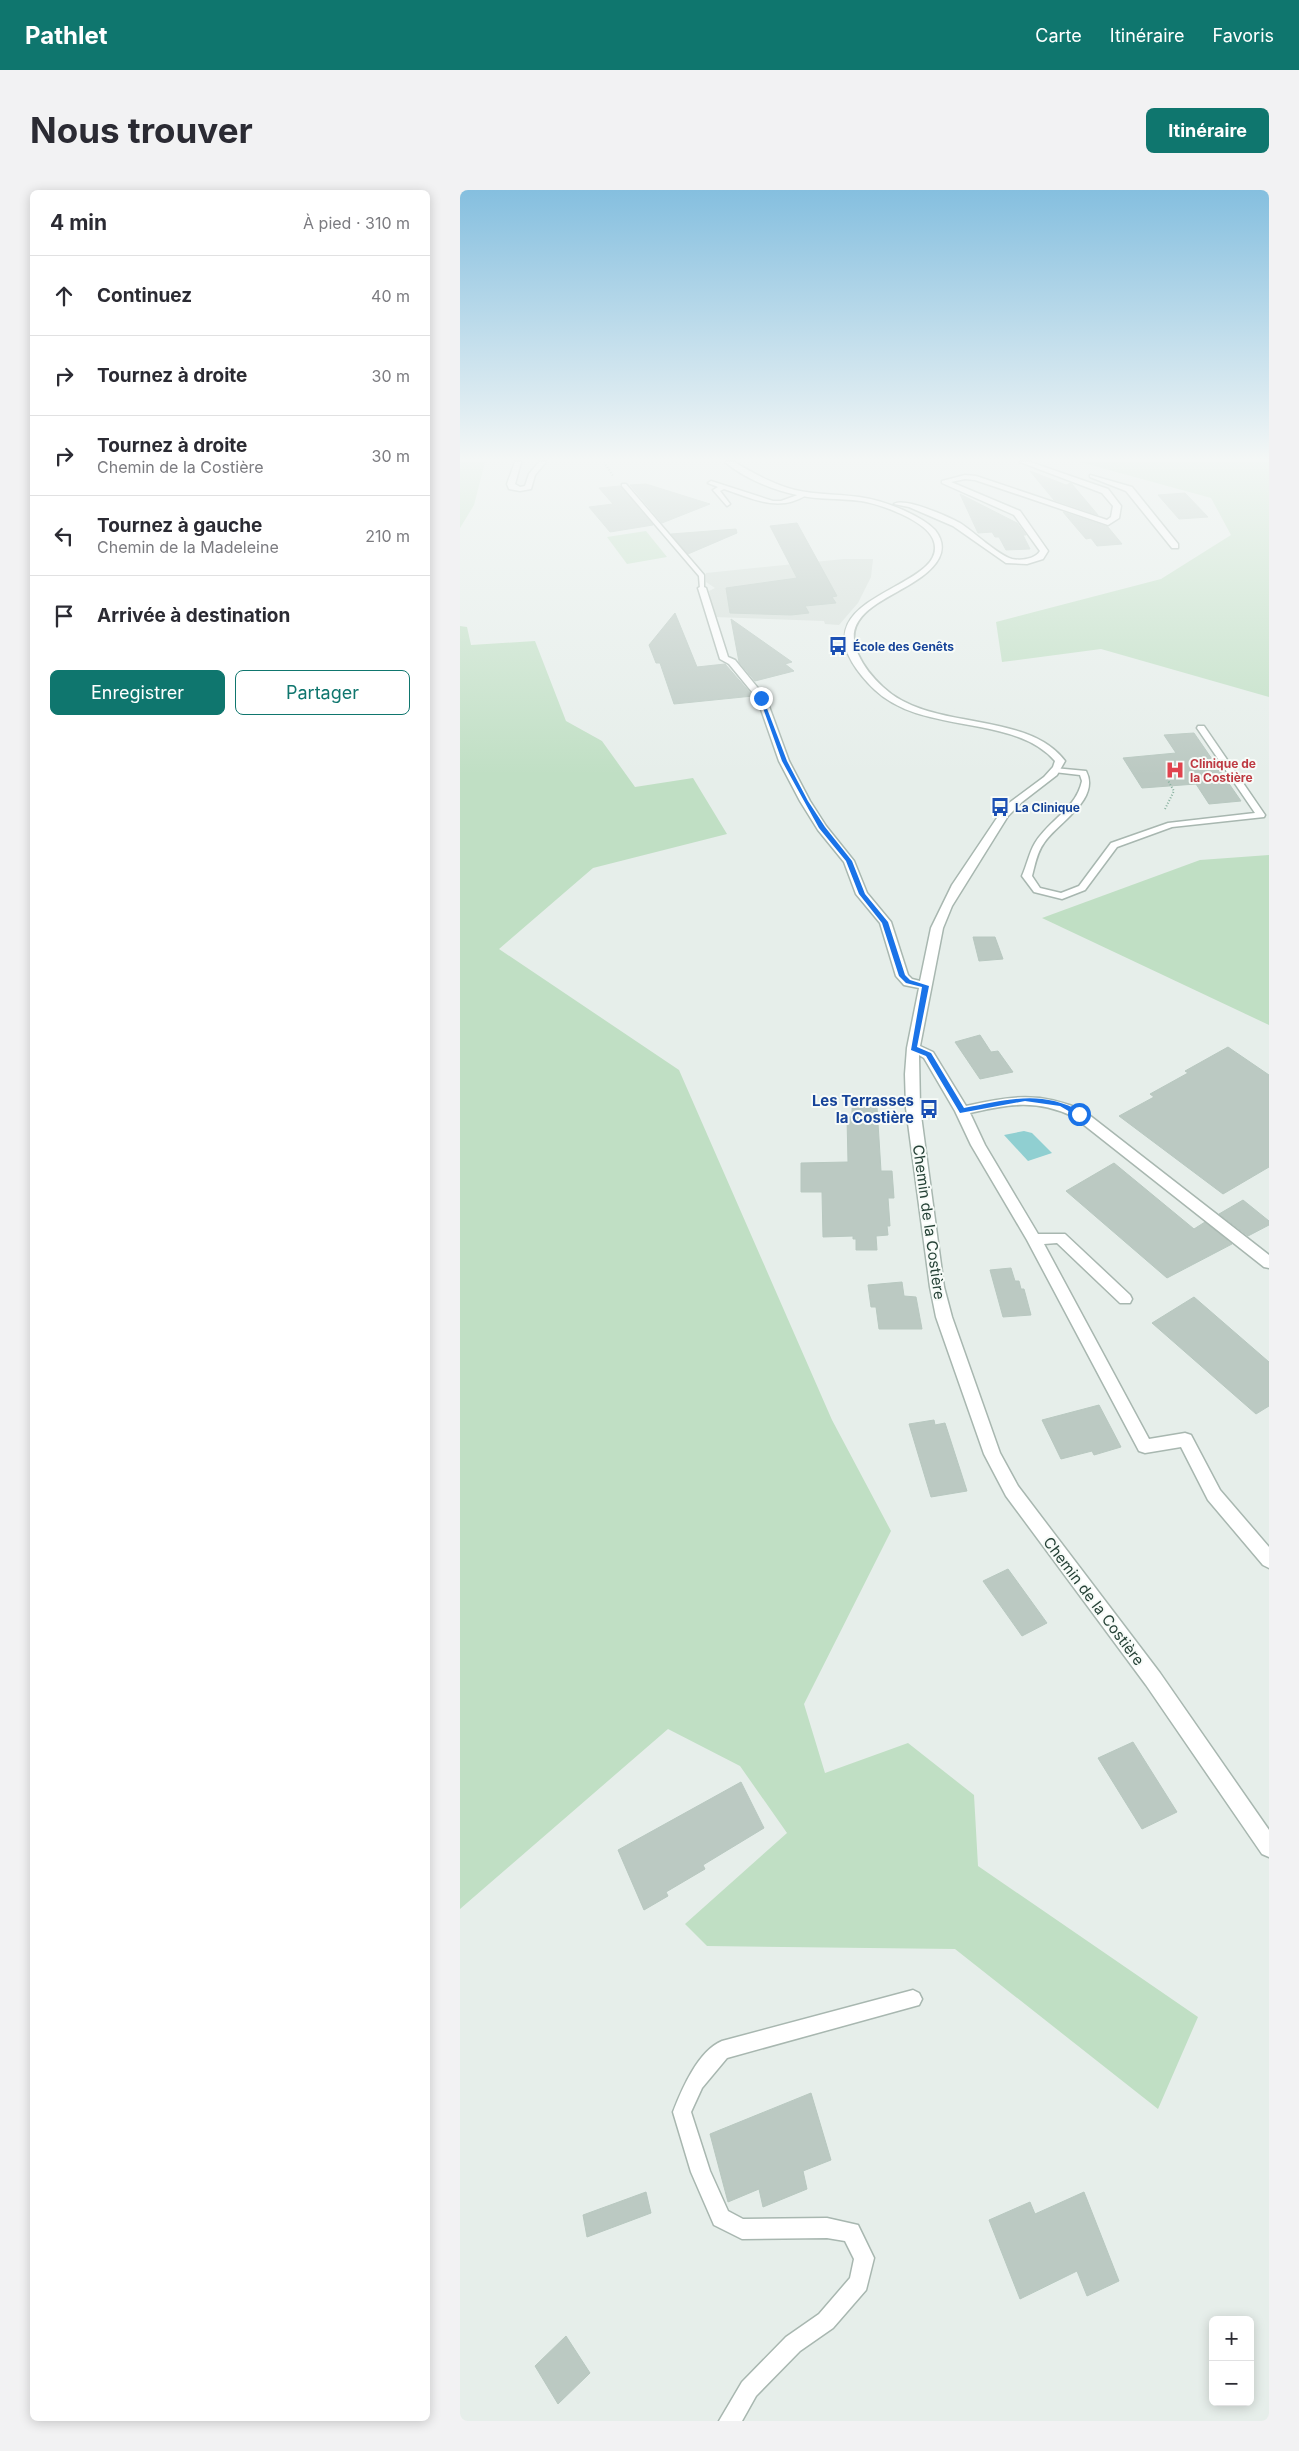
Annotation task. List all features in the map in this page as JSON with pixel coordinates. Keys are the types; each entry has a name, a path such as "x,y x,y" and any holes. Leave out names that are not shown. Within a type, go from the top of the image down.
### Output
{"street":[{"path":"931,566 921,576 880,596 861,611 852,624 849,635 849,646 855,659 876,686 901,705 938,717 1020,735 1040,742 1058,756 1060,766 1057,770"},
{"path":"702,588 724,659 732,662 761,698 784,761 805,801 822,828 849,861 862,894 884,922 902,976 908,982 926,986"},
{"name":"Chemin de la Costière","path":"1057,770 1007,810 963,878 940,919 914,1048 911,1074 913,1108 937,1287 944,1317 992,1454 1012,1491 1153,1679 1269,1847"},
{"path":"914,1048 929,1055 962,1111 978,1145 1034,1239 1145,1446 1185,1440 1214,1495 1269,1560"},
{"path":"962,1111 1025,1099 1062,1104 1079,1114 1269,1263"},
{"path":"1034,1239 1060,1238 1125,1299"}],"lane":[{"path":"694,566 702,576 702,588"},
{"path":"1057,770 1084,773 1088,779 1088,786 1076,803 1039,843 1027,876 1037,890 1062,896 1082,888 1114,845 1170,825 1261,815 1201,728"},
{"path":"730,2421 749,2389 793,2344 826,2321 859,2283 864,2258 851,2232 827,2228 742,2229 721,2218 701,2172 682,2112 694,2081 722,2050 913,1999"}],"shaded area":[{"path":"774,566 872,566 871,577 858,603 839,625 825,624 824,621 714,617 709,591 715,588 706,582 706,573"}],"green space":[{"path":"1182,566 1269,566 1269,697 1101,649 1002,662 996,622 1161,579"},
{"path":"460,626 467,627 471,645 535,641 566,721 602,741 635,787 693,778 727,834 593,868 499,949 679,1070 832,1420 891,1531 804,1704 825,1773 908,1743 974,1795 978,1866 1198,2017 1158,2109 955,1949 707,1946 685,1924 787,1833 740,1766 668,1729 460,1909"},
{"path":"1269,855 1269,1025 1042,918 1200,860"}],"water":[{"path":"1024,1131 1032,1133 1052,1153 1028,1161 1004,1135"}],"building":[{"path":"791,566 821,566 837,596 832,597 836,603 805,606 809,613 791,615 730,613 726,588 797,578"},
{"path":"675,613 697,667 725,664 753,696 674,704 660,663 656,663 649,645"},
{"path":"731,619 792,662 785,664 794,671 755,681 739,662"},
{"name":"Clinique de la Costière","path":"1194,733 1241,801 1209,804 1196,784 1142,788 1123,758 1176,753 1164,735"},
{"path":"973,937 995,937 1003,959 979,961"},
{"path":"980,1035 991,1052 998,1051 1013,1072 980,1079 955,1042"},
{"path":"1228,1047 1269,1075 1269,1167 1223,1194 1119,1116 1154,1097 1150,1094 1188,1073 1185,1071"},
{"path":"877,1107 881,1171 892,1171 894,1198 888,1198 890,1226 887,1226 888,1235 876,1236 877,1250 856,1250 856,1239 853,1239 853,1236 823,1237 822,1192 801,1192 801,1163 848,1162 847,1117 852,1117 852,1108"},
{"path":"1114,1163 1194,1229 1205,1222 1232,1244 1167,1278 1066,1191"},
{"path":"1243,1200 1269,1221 1269,1225 1248,1236 1219,1214"},
{"path":"1011,1268 1015,1281 1019,1281 1021,1289 1024,1289 1031,1315 1003,1317 990,1270"},
{"path":"902,1282 904,1296 916,1297 922,1329 879,1329 876,1307 871,1307 868,1285"},
{"path":"1194,1297 1269,1362 1269,1406 1256,1414 1152,1323"},
{"path":"1099,1405 1121,1447 1094,1455 1092,1451 1061,1459 1042,1420"},
{"path":"934,1420 935,1425 945,1423 967,1491 931,1497 909,1424"},
{"path":"1008,1569 1047,1623 1022,1636 983,1581"},
{"path":"1133,1742 1177,1812 1142,1829 1098,1758"},
{"path":"741,1782 764,1828 703,1865 705,1869 666,1892 668,1896 644,1910 618,1850"},
{"path":"811,2093 831,2160 803,2171 807,2189 763,2207 759,2189 728,2202 710,2134"},
{"path":"646,2192 651,2213 587,2237 583,2215"},
{"path":"1084,2192 1119,2281 1087,2296 1077,2271 1020,2299 989,2220 1030,2202 1035,2214"},
{"path":"566,2336 590,2373 558,2404 535,2366"}],"place":[{"name":"École des Genêts","path":"838,646"},
{"name":"Clinique de la Costière","path":"1175,770"},
{"name":"La Clinique","path":"1000,807"},
{"name":"Les Terrasses la Costière","path":"929,1109"}],"route":[{"path":"761,698 784,761 805,801 822,828 849,861 862,894 884,922 902,976 908,982 926,986 914,1048 929,1055 962,1111 1005,1101 1025,1099 1044,1100 1062,1104 1079,1114"}]}
